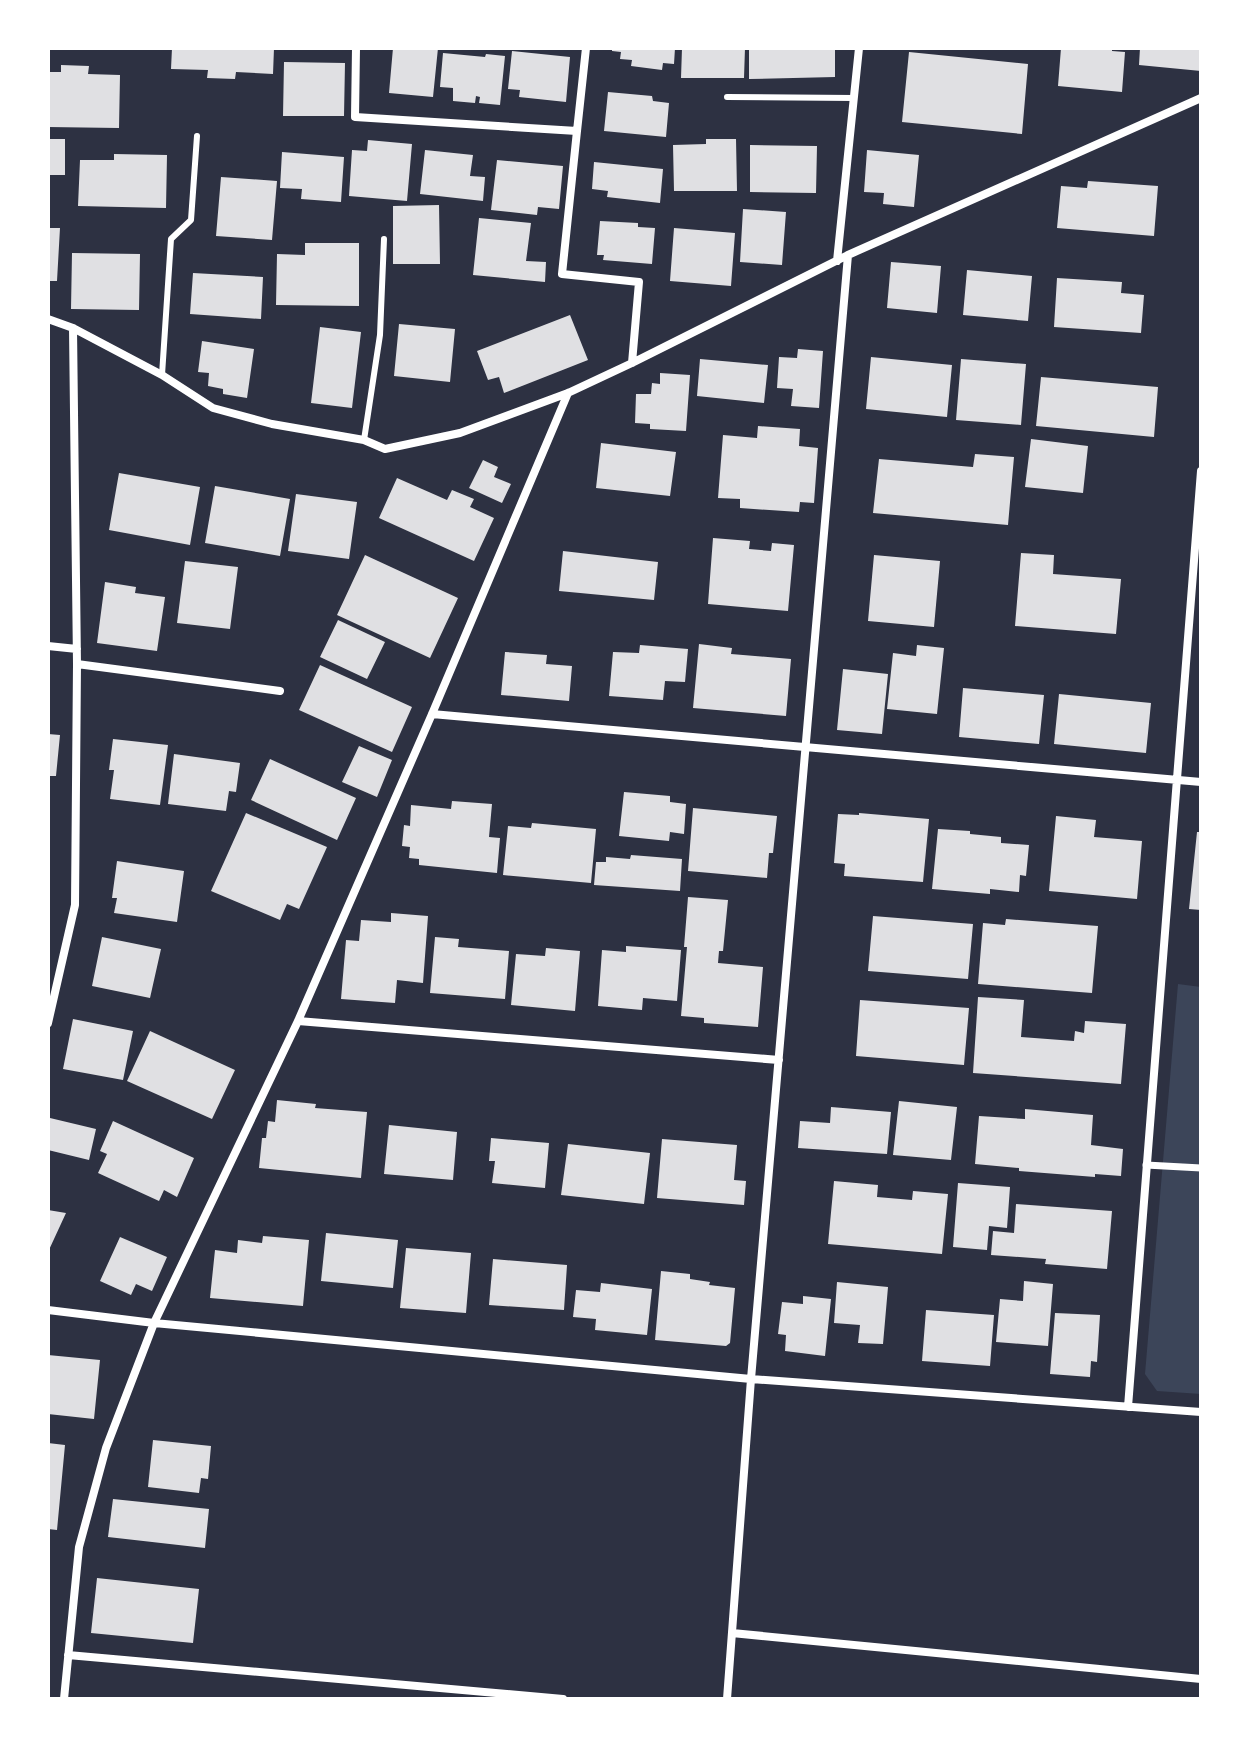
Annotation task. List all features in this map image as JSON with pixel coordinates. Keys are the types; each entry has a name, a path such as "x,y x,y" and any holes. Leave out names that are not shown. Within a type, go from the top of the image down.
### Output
{"street":[{"path":"356,48 355,117 577,131"},
{"path":"586,48 562,274 639,282 632,363"},
{"path":"837,261 859,48"},
{"path":"48,319 73,328 162,375 213,408 272,424 364,440 385,449 460,433 568,393 848,255 1201,98"},
{"path":"727,1699 751,1379 848,255"},
{"path":"48,1023 50,1000 75,905 77,649 73,328"},
{"path":"64,1699 79,1547 106,1448 154,1323 298,1021 568,393"},
{"path":"1128,1407 1201,471"},
{"path":"48,646 77,649"},
{"path":"77,664 280,691"},
{"path":"432,714 1201,782"},
{"path":"298,1021 779,1060"},
{"path":"1146,1165 1201,1168"},
{"path":"48,1310 154,1323 751,1379 1201,1412"},
{"path":"732,1633 1201,1679"},
{"path":"68,1655 563,1699"}],"lane":[{"path":"727,97 854,98"},
{"path":"162,375 171,239 191,220 197,136"},
{"path":"364,440 380,335 384,239"}],"shaded area":[{"path":"1178,984 1201,987 1201,1394 1157,1391 1145,1374"}],"building":[{"path":"172,48 274,48 273,74 236,72 235,79 207,78 208,70 171,69"},
{"path":"393,48 438,48 433,97 389,93"},
{"path":"612,48 675,48 674,64 663,63 662,70 631,66 632,60 620,59 621,52 612,51"},
{"path":"682,48 745,48 744,78 681,78"},
{"path":"749,48 835,48 835,77 749,79"},
{"path":"1061,48 1112,48 1112,51 1125,52 1122,92 1058,86"},
{"path":"1140,48 1201,48 1201,71 1139,65"},
{"path":"512,51 570,57 566,102 519,97 520,90 508,89"},
{"path":"909,52 1028,64 1022,134 902,122"},
{"path":"443,53 505,56 500,105 479,103 480,97 476,96 475,103 453,101 453,88 440,87"},
{"path":"284,62 345,63 344,116 283,116"},
{"path":"61,65 89,66 88,74 120,75 119,128 48,127 48,72 61,72"},
{"path":"608,92 652,96 653,101 669,103 666,137 604,131"},
{"path":"48,139 65,139 65,175 48,175"},
{"path":"706,139 736,139 737,191 674,191 673,145 706,144"},
{"path":"368,140 412,144 407,201 349,196 352,150 367,151"},
{"path":"750,145 817,146 816,193 750,192"},
{"path":"425,150 473,155 470,176 485,177 483,201 420,194"},
{"path":"867,150 919,155 914,207 883,204 884,193 864,192"},
{"path":"282,152 344,157 341,202 301,199 302,189 280,188"},
{"path":"114,154 167,155 166,208 78,206 80,160 114,160"},
{"path":"497,160 563,166 559,209 538,207 537,215 491,210"},
{"path":"594,162 663,169 660,203 607,197 608,191 592,189"},
{"path":"221,177 277,181 272,240 216,236"},
{"path":"1088,181 1158,186 1154,236 1057,228 1061,186 1087,188"},
{"path":"439,205 440,264 393,264 393,206"},
{"path":"743,209 786,212 782,265 740,262"},
{"path":"479,218 531,223 526,261 546,262 545,282 473,275"},
{"path":"600,221 638,223 638,227 655,228 652,264 603,260 604,255 597,255"},
{"path":"48,228 60,228 57,281 48,281"},
{"path":"674,228 735,233 731,286 670,281"},
{"path":"305,243 359,243 359,306 276,305 277,254 305,255"},
{"path":"72,253 140,254 139,310 71,309"},
{"path":"891,262 941,266 937,313 887,308"},
{"path":"967,270 1032,276 1028,321 963,315"},
{"path":"193,273 263,277 261,319 190,314"},
{"path":"1057,278 1122,282 1121,293 1144,295 1141,333 1054,327"},
{"path":"570,315 588,360 504,393 499,377 488,380 477,351"},
{"path":"399,324 455,329 450,382 394,376"},
{"path":"320,327 361,332 352,408 311,403"},
{"path":"202,341 254,349 247,398 223,394 223,389 208,386 209,373 198,372"},
{"path":"798,349 823,351 819,408 791,406 793,389 777,388 779,357 797,358"},
{"path":"871,357 952,365 947,417 866,409"},
{"path":"700,359 768,365 764,403 697,396"},
{"path":"961,359 1026,364 1021,425 956,420"},
{"path":"660,373 690,375 686,431 650,429 650,424 635,423 636,394 651,394 652,383 660,384"},
{"path":"1041,377 1158,387 1154,437 1036,426"},
{"path":"758,426 800,429 799,446 818,448 814,503 800,502 799,512 740,508 740,499 718,498 723,435 757,438"},
{"path":"1031,439 1088,446 1083,493 1025,487"},
{"path":"601,443 676,452 670,496 596,488"},
{"path":"975,454 1014,457 1008,525 873,513 879,459 973,467"},
{"path":"483,460 498,467 494,477 511,484 502,503 469,488"},
{"path":"119,473 200,487 190,545 109,530"},
{"path":"397,478 447,500 452,490 474,499 470,507 494,518 474,561 379,518"},
{"path":"215,486 290,499 280,556 205,543"},
{"path":"296,494 357,502 349,559 288,551"},
{"path":"713,538 750,541 749,549 771,551 772,543 794,545 788,611 708,604"},
{"path":"563,551 658,562 654,600 559,591"},
{"path":"1021,553 1054,555 1053,574 1121,579 1116,634 1015,626"},
{"path":"365,555 458,598 430,658 337,615"},
{"path":"874,555 940,561 934,627 868,621"},
{"path":"185,561 238,567 230,629 177,623"},
{"path":"105,582 136,587 135,593 165,597 157,651 97,643"},
{"path":"338,620 385,642 367,679 320,657"},
{"path":"699,644 732,648 731,654 791,659 786,716 693,708"},
{"path":"640,645 688,649 685,682 665,681 663,700 609,696 613,652 639,653"},
{"path":"917,645 944,648 937,714 887,709 893,653 916,656"},
{"path":"505,652 547,655 546,664 572,666 569,701 501,695"},
{"path":"320,665 412,707 392,752 299,710"},
{"path":"843,669 888,674 882,734 837,730"},
{"path":"963,688 1044,695 1039,744 959,737"},
{"path":"1059,694 1151,703 1146,753 1054,744"},
{"path":"48,734 60,735 56,776 48,776"},
{"path":"113,739 168,745 160,805 110,799 114,770 109,770"},
{"path":"359,746 392,760 377,797 342,782"},
{"path":"174,754 240,763 236,792 229,791 226,811 168,804"},
{"path":"270,759 356,798 337,840 251,800"},
{"path":"624,792 670,796 670,802 686,804 684,834 670,832 669,841 619,836"},
{"path":"452,801 492,804 489,837 500,838 497,873 419,865 419,859 409,858 410,847 402,846 404,825 410,826 411,805 451,809"},
{"path":"693,808 777,816 767,878 688,871"},
{"path":"246,813 327,847 299,909 287,904 280,920 211,891"},
{"path":"838,814 929,819 923,882 844,876 845,864 834,863"},
{"path":"1056,816 1096,820 1094,837 1142,841 1137,899 1049,891"},
{"path":"532,823 596,829 591,883 503,875 508,826 531,828"},
{"path":"938,829 970,831 970,834 1001,837 1001,843 1029,845 1026,876 1020,875 1019,892 990,889 990,894 932,889"},
{"path":"1197,832 1201,832 1201,910 1189,909"},
{"path":"631,855 682,859 680,891 594,885 596,862 606,862 606,857 630,859"},
{"path":"117,861 184,871 177,922 114,913 117,898 112,898"},
{"path":"688,897 728,900 723,951 719,951 718,963 763,967 758,1027 704,1023 704,1018 681,1016"},
{"path":"391,913 428,916 423,983 397,980 395,1003 341,999 346,940 359,941 361,920 391,922"},
{"path":"873,916 973,924 968,979 868,971"},
{"path":"1006,919 1098,926 1092,993 978,984 983,923 1005,925"},
{"path":"102,937 161,949 150,998 92,986"},
{"path":"435,937 459,939 458,947 509,951 505,999 430,993"},
{"path":"626,946 681,950 677,1001 643,998 642,1010 598,1006 602,950 626,952"},
{"path":"546,948 580,951 575,1011 511,1005 516,954 545,956"},
{"path":"978,997 1024,1000 1021,1037 1074,1041 1075,1031 1084,1033 1085,1021 1126,1024 1121,1084 973,1073"},
{"path":"860,1000 969,1008 964,1065 856,1056"},
{"path":"73,1019 133,1031 123,1080 63,1069"},
{"path":"150,1031 235,1070 212,1119 127,1081"},
{"path":"277,1100 316,1104 315,1108 367,1112 361,1178 259,1168 262,1138 266,1138 268,1121 275,1122"},
{"path":"899,1101 957,1107 951,1160 893,1155"},
{"path":"831,1107 891,1112 887,1154 798,1148 800,1121 830,1123"},
{"path":"1025,1109 1093,1115 1091,1145 1123,1149 1121,1176 1019,1171 1019,1168 975,1164 979,1116 1025,1119"},
{"path":"50,1118 96,1129 89,1160 48,1150"},
{"path":"113,1121 194,1158 177,1197 164,1190 159,1201 98,1173 107,1154 100,1151"},
{"path":"389,1125 457,1132 453,1180 384,1174"},
{"path":"491,1138 549,1143 545,1188 492,1183 495,1161 489,1161"},
{"path":"662,1139 737,1145 734,1180 746,1181 744,1205 657,1198"},
{"path":"568,1144 650,1153 644,1204 561,1195"},
{"path":"834,1181 878,1185 877,1197 912,1200 913,1191 948,1194 942,1254 828,1244"},
{"path":"958,1183 1010,1187 1007,1228 989,1226 987,1250 953,1247"},
{"path":"1016,1204 1112,1211 1107,1269 1045,1264 1046,1259 991,1255 993,1231 1014,1233"},
{"path":"48,1210 66,1213 48,1252"},
{"path":"326,1233 398,1240 393,1288 321,1281"},
{"path":"263,1236 309,1240 303,1306 210,1298 215,1250 237,1253 238,1240 262,1243"},
{"path":"120,1237 167,1257 152,1291 136,1284 131,1295 100,1281"},
{"path":"406,1248 471,1253 466,1313 400,1308"},
{"path":"493,1259 567,1265 564,1310 489,1305"},
{"path":"661,1271 690,1274 690,1279 710,1282 709,1285 735,1288 730,1343 726,1346 655,1340"},
{"path":"1024,1281 1053,1284 1048,1346 996,1342 1000,1299 1023,1301"},
{"path":"837,1282 888,1287 883,1344 858,1343 860,1325 834,1323"},
{"path":"601,1283 652,1289 647,1335 595,1330 596,1319 573,1317 576,1290 600,1292"},
{"path":"803,1296 831,1299 825,1356 785,1351 786,1335 778,1334 782,1302 803,1304"},
{"path":"926,1310 994,1315 990,1366 922,1361"},
{"path":"1055,1313 1100,1315 1097,1362 1091,1361 1090,1377 1050,1374"},
{"path":"48,1355 100,1360 94,1419 48,1414"},
{"path":"153,1440 211,1446 208,1479 201,1478 199,1493 148,1487"},
{"path":"48,1443 65,1445 57,1530 48,1529"},
{"path":"113,1499 209,1509 205,1548 108,1537"},
{"path":"97,1578 199,1589 193,1643 91,1633"}]}
